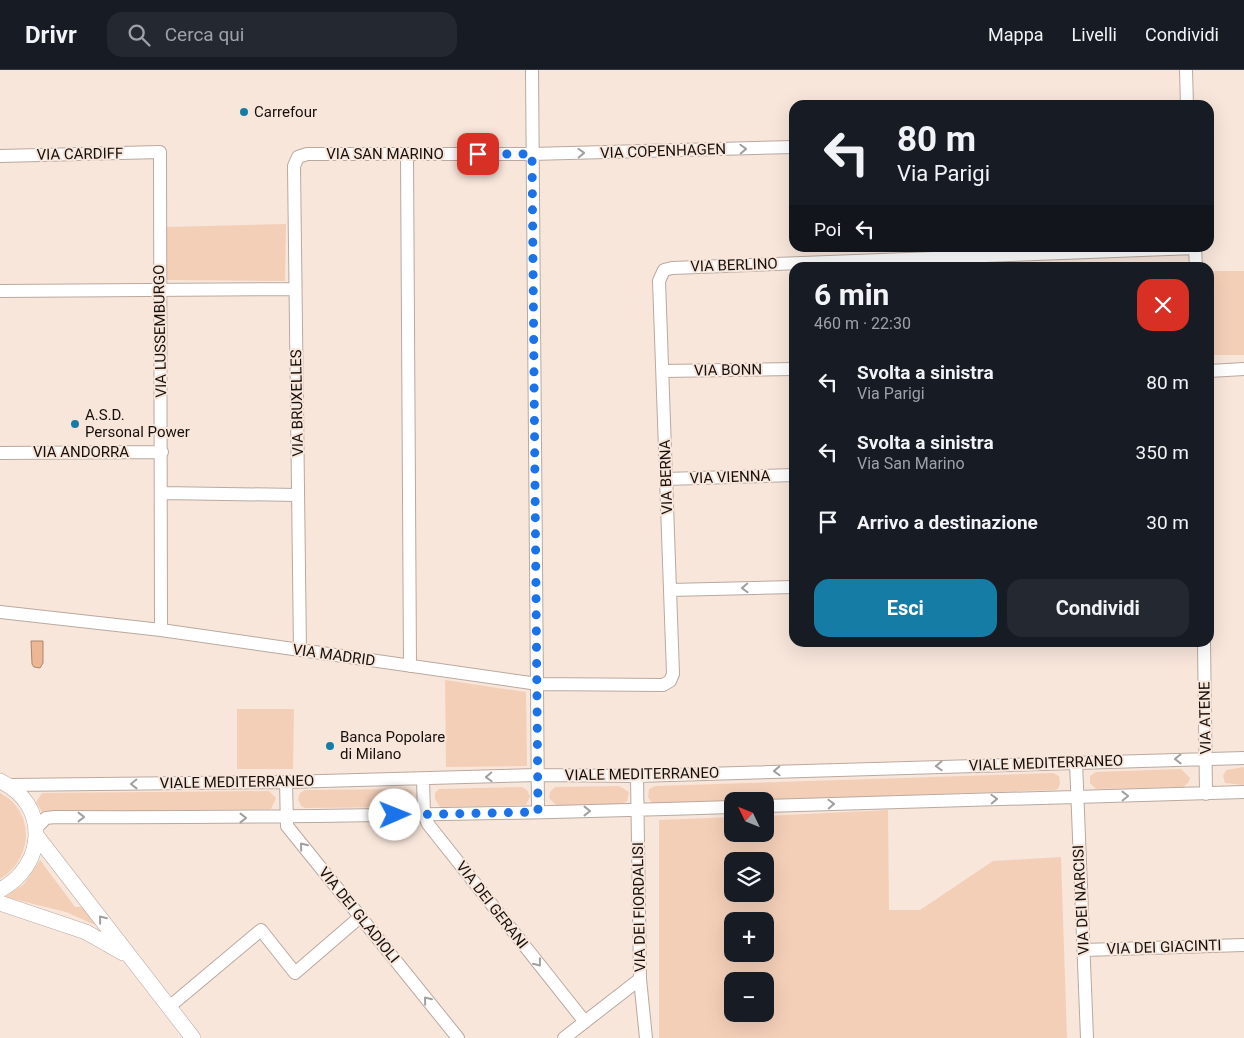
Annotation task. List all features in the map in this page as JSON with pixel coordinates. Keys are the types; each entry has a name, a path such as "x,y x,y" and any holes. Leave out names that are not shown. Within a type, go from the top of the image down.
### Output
{"street":[{"path":"532,70 538,812"},
{"path":"1186,70 1187,100"},
{"name":"VIA COPENHAGEN","path":"532,154 789,147"},
{"name":"VIA CARDIFF","path":"0,156 160,152"},
{"name":"VIA LUSSEMBURGO","path":"160,152 159,290 162,452 162,630"},
{"name":"VIA SAN MARINO","path":"298,157 307,154 532,154"},
{"path":"407,154 410,666"},
{"name":"VIA BRUXELLES","path":"298,157 294,166 300,650"},
{"name":"VIA BERLINO","path":"829,262 1090,252"},
{"name":"VIA BERLINO","path":"663,271 672,268 789,264"},
{"name":"VIA BERNA","path":"663,271 660,281 673,674 668,682"},
{"path":"0,291 295,289"},
{"name":"VIA BONN","path":"663,371 789,369"},
{"path":"1214,371 1244,369"},
{"name":"VIA ANDORRA","path":"0,453 162,452"},
{"name":"VIA VIENNA","path":"666,479 789,474"},
{"path":"162,493 298,495"},
{"path":"670,590 789,587"},
{"name":"VIA MADRID","path":"0,612 162,630 538,684 657,686 668,682"},
{"name":"VIA ATENE","path":"1204,647 1206,794"},
{"name":"VIALE MEDITERRANEO","path":"4,783 286,782 538,775 636,776 1244,758"},
{"name":"VIA DEI NARCISI","path":"1076,762 1087,1038"},
{"name":"VIA DEI FIORDALISI","path":"636,776 640,979 646,1038"},
{"name":"VIA DEI GERANI","path":"422,779 424,814 428,824 585,1022"},
{"name":"VIA DEI GLADIOLI","path":"286,782 287,826 458,1038"},
{"path":"4,783 20,795 29,807 36,831 43,846 108,926 130,959 193,1038"},
{"path":"774,806 1244,792"},
{"path":"0,890 12,883 25,870 34,853 36,831 46,818 287,818 638,811 724,807"},
{"path":"0,903 86,932 130,959"},
{"path":"169,1007 261,930 295,973 360,917"},
{"name":"VIA DEI GIACINTI","path":"1084,950 1244,945"},
{"path":"564,1038 640,979"}],"shaded area":[{"path":"286,224 285,281 167,280 167,227"},
{"path":"1214,271 1244,271 1244,355 1214,355"},
{"path":"31,641 43,641 43,663 40,668 34,667 32,664"},
{"path":"445,680 526,692 527,766 446,767"},
{"path":"237,709 294,709 293,769 237,769"},
{"path":"1244,767 1244,785 1225,783 1223,776 1226,770"},
{"path":"1181,769 1190,778 1183,787 1096,789 1090,783 1090,776 1096,772"},
{"path":"1053,773 1059,776 1060,783 1058,789 1053,790 774,800 774,792 724,792 724,802 656,804 651,802 648,797 649,789 655,786"},
{"path":"619,786 629,792 627,801 622,805 556,805 549,798 550,792 555,787"},
{"path":"522,787 527,790 530,796 526,805 440,807 435,799 435,793 439,789"},
{"path":"407,789 412,792 414,800 408,807 305,808 301,806 298,799 300,793 305,790"},
{"path":"269,791 276,798 271,809 42,812 36,802 42,793"},
{"path":"0,793 12,801 20,811 25,823 26,836 19,860 11,871 0,879"},
{"path":"888,810 889,910 920,910 993,861 1061,857 1067,1038 659,1038 659,820 724,817 724,842 774,842 774,816"},
{"path":"40,860 75,907 85,907 102,928 66,912 5,897 24,884"}],"place":[{"name":"Carrefour","path":"244,112"},
{"name":"A.S.D. Personal Power","path":"75,424"},
{"name":"Banca Popolare di Milano","path":"330,746"}],"route":[{"path":"395,815 538,812 532,154 478,154"}]}
